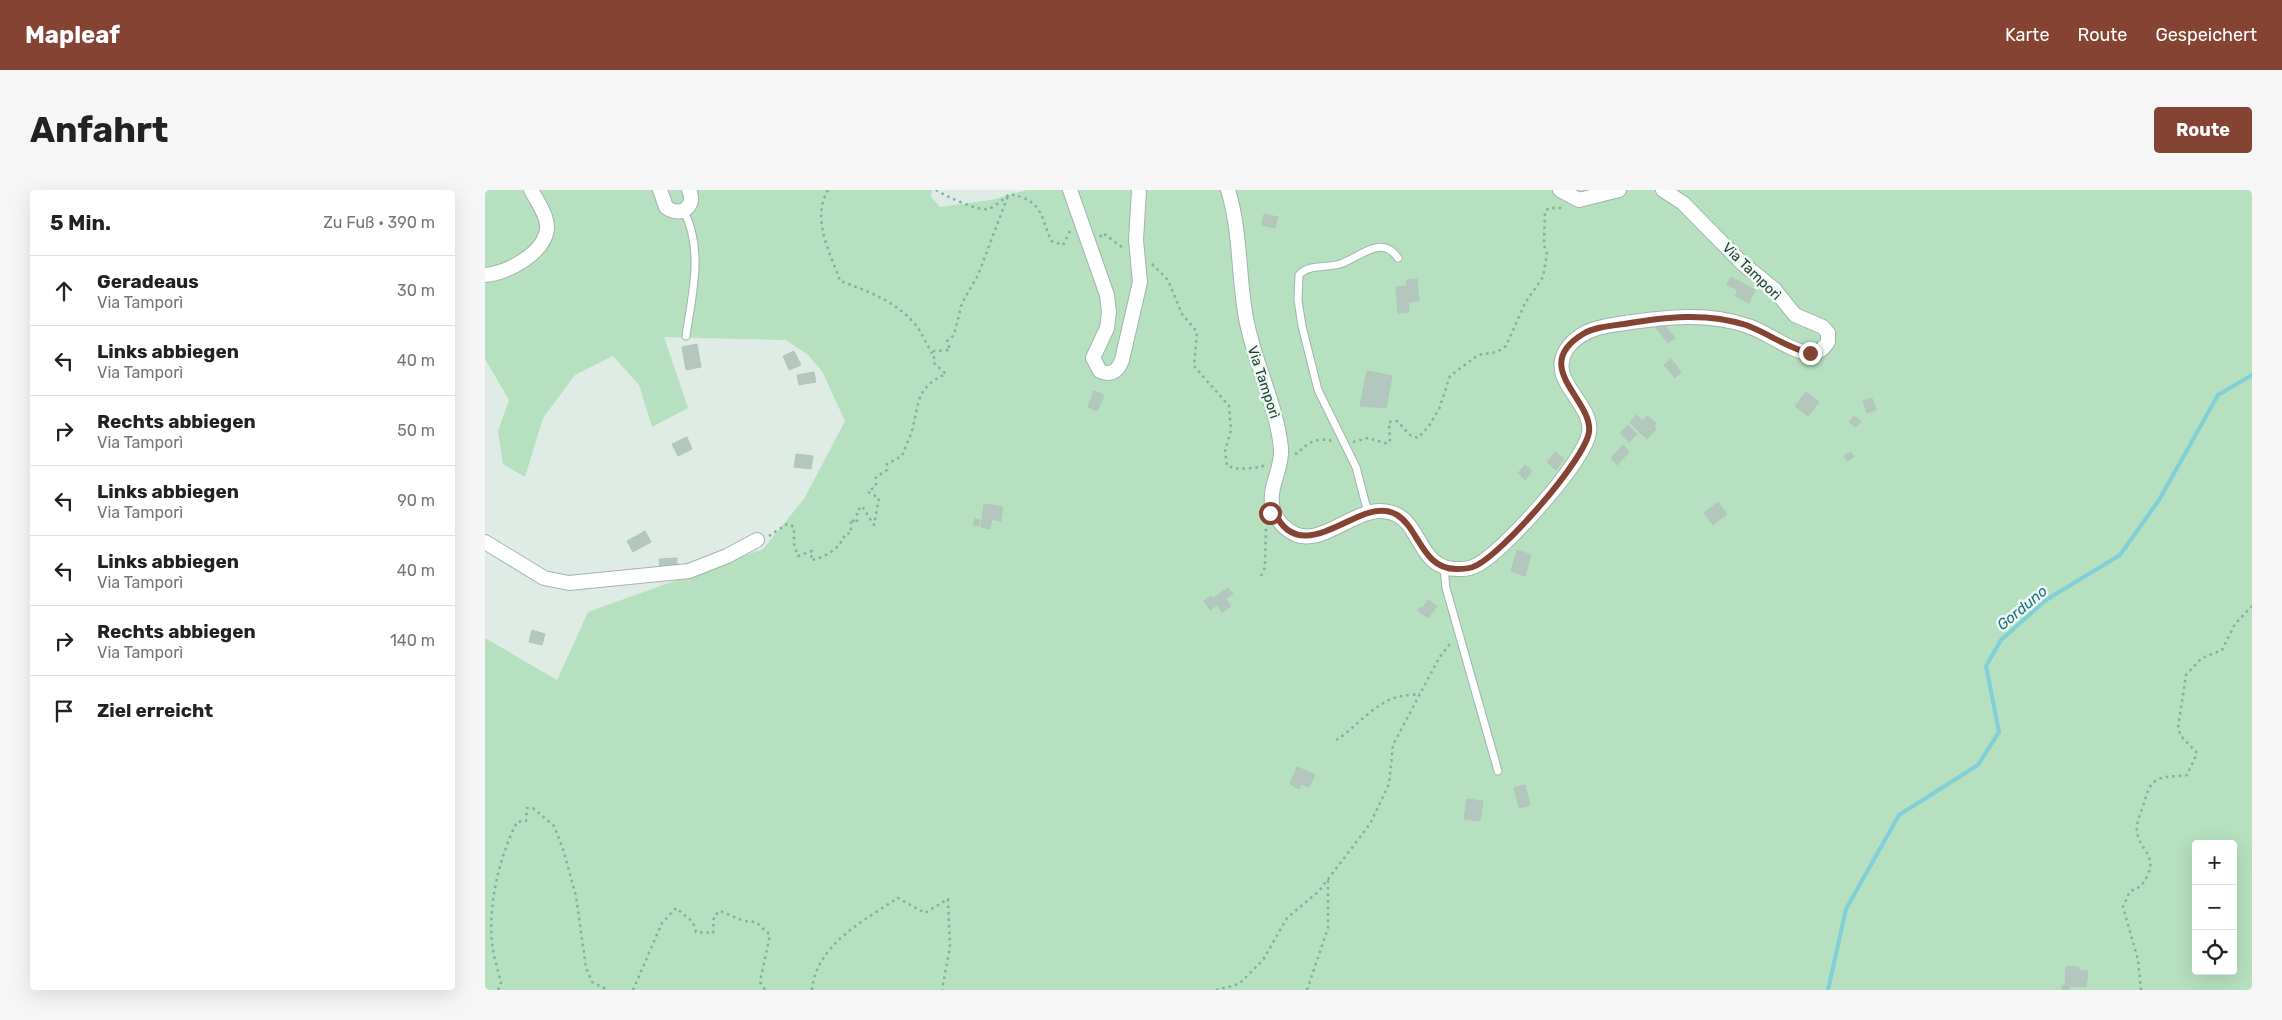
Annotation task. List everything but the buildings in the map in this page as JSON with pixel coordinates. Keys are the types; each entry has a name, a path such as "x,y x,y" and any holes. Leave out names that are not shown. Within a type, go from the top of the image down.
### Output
{"street":[{"path":"485,275 515,265 541,243 547,229 546,222 531,190"},
{"path":"660,190 666,207 672,212 684,211 691,200 689,190"},
{"path":"1071,190 1109,303 1107,328 1093,358 1096,368 1105,373 1117,370 1122,360 1140,282 1131,254 1139,190"},
{"name":"Via Tamporì","path":"1228,190 1239,234 1241,287 1246,320 1255,356 1275,409 1281,449 1281,462 1272,497 1274,511"},
{"path":"1560,190 1575,199 1591,199 1619,190"},
{"name":"Via Tamporì","path":"1444,568 1473,568 1487,559 1546,498 1576,460 1587,439 1589,427 1585,415 1563,377 1561,363 1567,349 1584,333 1602,327 1683,316 1746,325 1810,353 1818,352 1825,346 1828,338 1823,327 1798,317 1792,312 1775,290 1742,263 1683,202 1663,190"},
{"path":"1274,511 1286,528 1305,536 1318,534 1369,513 1391,512 1404,519 1414,532 1426,554 1444,568"},
{"path":"485,542 544,578 569,583 689,570 727,556 757,540"}],"lane":[{"path":"684,211 692,226 696,247 694,282 686,336"},
{"path":"1369,513 1361,482 1345,444 1328,414 1318,390 1302,326 1298,300 1299,275 1308,268 1344,263 1370,248 1384,248 1391,251 1398,258"},
{"path":"1444,568 1446,588 1498,771"}],"path":[{"path":"828,190 820,208 821,225 840,281 882,297 897,308 915,325 934,356"},
{"path":"936,190 948,198 964,202 978,209 989,209 1008,196 1028,198 1040,209 1051,241 1063,244 1071,234 1069,227"},
{"path":"757,540 771,536 787,524 794,527 794,544 797,556 812,551 811,560 822,558 843,542 845,534 851,533 851,519 857,523 857,511 862,506 874,525 879,498 868,492 876,486 876,478 887,470 887,464 902,456 912,431 922,390 935,379 946,374 934,363 934,351 950,350 947,341 954,335 962,303 978,275 1008,196"},
{"path":"1092,253 1098,247 1099,238 1103,233 1131,254 1151,262 1168,280 1182,314 1197,332 1194,366 1229,406 1231,430 1225,451 1227,466 1239,469 1262,467 1281,449 1297,454 1306,445 1317,439 1345,444 1368,438 1385,444 1390,442 1389,422 1397,421 1409,435 1418,438 1429,426 1439,409 1450,376 1478,356 1497,352 1506,346 1525,303 1543,277 1547,254 1544,245 1545,211 1549,208 1574,206 1575,199"},
{"path":"1261,576 1265,566 1266,527 1270,513 1274,511"},
{"path":"2141,990 2138,960 2123,907 2130,891 2139,888 2145,882 2152,867 2151,861 2138,836 2137,820 2149,788 2156,781 2166,777 2187,775 2197,753 2181,736 2178,728 2186,675 2202,658 2222,650 2235,624 2252,606"},
{"path":"1216,990 1239,984 1263,960 1287,918 1319,891 1370,824 1389,784 1393,745 1439,658 1458,632"},
{"path":"1336,740 1350,732 1376,708 1397,697 1421,694"},
{"path":"499,990 501,983 491,941 492,901 507,842 517,822 526,821 527,808 533,808 554,826 563,849 576,896 586,968 592,982 608,990"},
{"path":"1307,990 1328,928 1328,878"},
{"path":"812,990 813,977 824,955 855,926 897,898 925,913 948,899 950,946 943,990"},
{"path":"633,990 662,923 676,908 693,922 696,932 713,933 713,916 720,911 744,921 755,922 770,935 760,982 765,990"}],"green space":[{"path":"485,190 932,190 931,197 940,207 991,200 1027,190 2252,190 2252,990 485,990 485,638 557,680 588,612 763,549 804,499 845,421 822,371 808,355 786,340 664,337 688,408 652,427 639,385 613,356 575,375 543,418 525,477 503,464 498,431 509,400 485,359"}],"waterway":[{"name":"Gorduno","path":"1828,990 1846,909 1899,815 1978,765 1999,732 1986,666 2001,640 2046,600 2120,555 2159,500 2218,395 2252,375"}],"route":[{"path":"1270,513 1274,511 1282,524 1291,531 1301,536 1309,536 1318,534 1361,515 1378,511 1391,512 1409,524 1423,550 1434,563 1447,569 1473,568 1487,559 1546,498 1568,472 1587,439 1589,433 1588,421 1563,377 1561,363 1572,342 1584,333 1602,327 1671,316 1683,316 1725,320 1746,325 1796,349 1810,353"}]}
